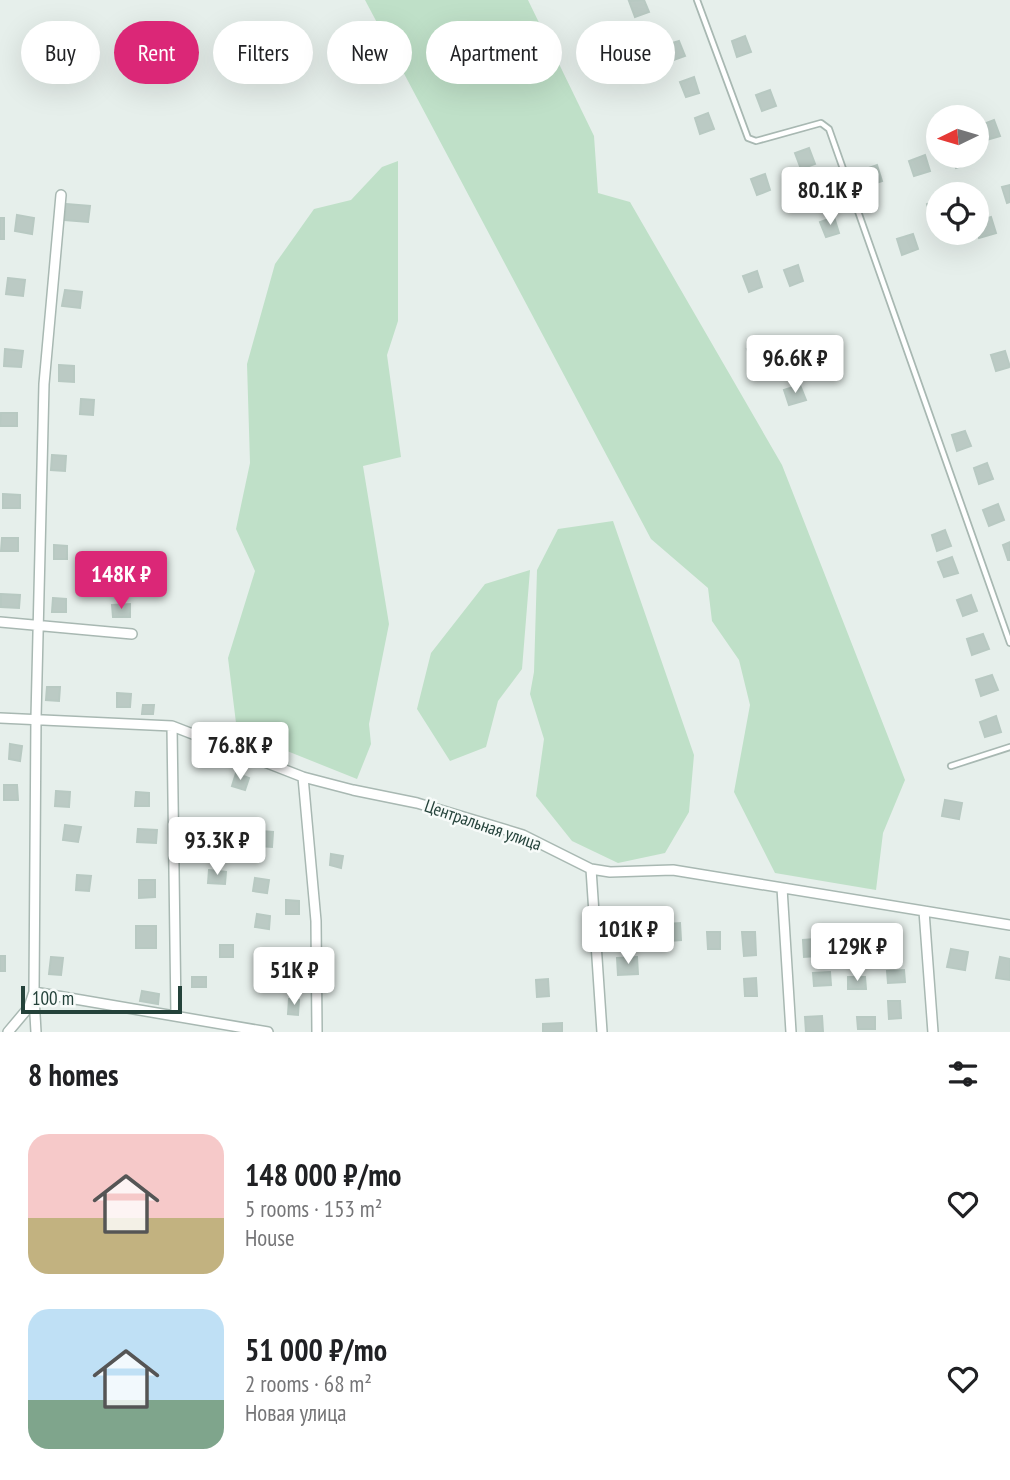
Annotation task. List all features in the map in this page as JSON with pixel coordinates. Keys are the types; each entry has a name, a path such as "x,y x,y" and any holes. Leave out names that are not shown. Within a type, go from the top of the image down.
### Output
{"street":[{"path":"36,1032 36,718 44,384 61,195"},
{"path":"0,622 132,634"},
{"name":"Центральная улица","path":"0,718 172,726 303,777 417,803 523,835 591,869 610,872 673,870 1010,925"},
{"path":"172,726 176,1015"},
{"path":"303,777 316,921 317,1032"},
{"path":"591,869 602,1032"},
{"path":"782,888 791,1032"},
{"path":"924,911 933,1032"},
{"path":"34,992 268,1032"},
{"path":"8,1032 29,1007 34,992"}],"lane":[{"path":"697,0 748,138 756,141 821,122 829,129 1010,643"},
{"path":"951,766 1010,747"}],"green space":[{"path":"365,0 528,0 538,21 426,21 426,84 562,84 562,70 594,136 598,193 630,202 782,465 905,780 883,833 876,890 775,873 734,792 750,705 739,660 712,621 708,588 651,539 410,84 412,84 412,21 376,21"},
{"path":"398,161 398,321 387,355 401,457 363,466 389,624 369,724 371,744 357,779 237,731 228,658 255,571 236,529 250,463 247,364 275,264 314,209 351,200 382,167"},
{"path":"613,521 694,755 689,812 665,853 618,863 572,841 536,796 544,739 530,694 534,672 537,570 558,529"},
{"path":"530,570 522,669 498,701 486,747 450,761 417,709 431,653 485,584"}],"building":[{"path":"644,0 649,12 635,17 629,1"},
{"path":"745,36 751,52 737,57 732,41"},
{"path":"679,41 685,56 675,60 675,42"},
{"path":"694,77 699,93 686,97 680,82"},
{"path":"770,90 776,106 762,111 756,95"},
{"path":"708,113 714,129 700,134 695,118"},
{"path":"994,120 1000,136 989,139 989,122"},
{"path":"809,148 815,164 801,169 795,153"},
{"path":"925,155 926,168 930,171 914,176 909,161"},
{"path":"877,165 882,181 866,186 860,171"},
{"path":"765,174 770,190 757,195 751,179"},
{"path":"1010,185 1010,202 1007,203 1002,187"},
{"path":"66,204 90,206 88,222 65,220"},
{"path":"17,215 34,218 32,234 15,231"},
{"path":"834,217 839,233 826,237 820,222"},
{"path":"0,218 4,218 4,239 0,239"},
{"path":"989,218 996,233 989,235"},
{"path":"913,234 918,249 902,255 897,239"},
{"path":"798,265 803,281 790,286 784,270"},
{"path":"757,271 762,287 749,292 743,276"},
{"path":"8,278 25,280 23,296 6,294"},
{"path":"65,290 82,292 80,308 62,306"},
{"path":"774,340 779,356 753,365 747,349"},
{"path":"5,349 23,351 21,367 4,366"},
{"path":"1005,351 1010,367 996,371 991,355"},
{"path":"59,365 74,366 74,382 59,381"},
{"path":"800,385 806,400 789,405 784,390"},
{"path":"81,399 94,400 93,415 80,414"},
{"path":"1,413 17,413 17,426 0,426"},
{"path":"965,431 971,446 957,451 952,435"},
{"path":"52,455 66,456 65,471 51,470"},
{"path":"987,463 993,479 979,484 974,468"},
{"path":"3,494 20,495 20,508 3,508"},
{"path":"998,504 1004,520 989,526 983,510"},
{"path":"945,530 951,546 937,551 932,535"},
{"path":"2,538 18,538 18,551 1,551"},
{"path":"1010,542 1010,560 1008,560 1003,545"},
{"path":"54,545 67,546 67,559 54,559"},
{"path":"952,557 958,573 944,577 938,562"},
{"path":"1,594 20,595 19,608 1,607"},
{"path":"971,595 977,611 963,616 957,600"},
{"path":"53,598 66,599 66,612 52,612"},
{"path":"130,604 130,617 113,617 112,605"},
{"path":"983,634 989,649 972,655 967,639"},
{"path":"992,675 998,690 981,696 976,680"},
{"path":"47,687 60,687 59,701 46,700"},
{"path":"117,693 131,694 130,707 117,707"},
{"path":"143,705 154,705 153,714 142,714"},
{"path":"996,716 1001,732 985,737 980,722"},
{"path":"10,744 22,746 20,761 9,759"},
{"path":"236,773 249,778 245,790 232,786"},
{"path":"4,785 17,785 18,800 4,800"},
{"path":"56,791 70,792 69,807 55,806"},
{"path":"136,792 149,793 149,806 135,806"},
{"path":"945,800 962,803 959,819 942,816"},
{"path":"65,825 81,827 78,842 63,840"},
{"path":"138,829 157,830 156,843 137,842"},
{"path":"260,831 273,832 272,847 259,846"},
{"path":"331,854 343,856 341,868 330,865"},
{"path":"209,870 226,872 225,884 208,883"},
{"path":"77,875 91,876 89,891 76,890"},
{"path":"255,878 269,880 267,893 253,891"},
{"path":"139,880 155,880 155,897 139,898"},
{"path":"286,900 299,901 299,914 286,914"},
{"path":"257,914 270,916 269,929 255,927"},
{"path":"680,923 681,940 669,941 668,924"},
{"path":"637,925 638,942 626,943 625,926"},
{"path":"136,926 156,926 156,948 136,948"},
{"path":"707,932 720,932 720,949 708,949"},
{"path":"742,932 755,932 756,955 744,956"},
{"path":"815,939 816,956 804,957 803,940"},
{"path":"220,945 233,945 233,957 220,957"},
{"path":"951,949 968,952 965,970 947,967"},
{"path":"264,950 273,952 272,965 262,963"},
{"path":"0,956 5,956 5,971 0,971"},
{"path":"51,957 63,958 61,975 49,974"},
{"path":"637,957 638,974 618,975 617,958"},
{"path":"1000,957 1010,959 1010,980 996,978"},
{"path":"904,970 905,982 888,983 887,971"},
{"path":"830,972 831,985 814,986 813,973"},
{"path":"192,977 206,977 206,987 192,987"},
{"path":"848,977 865,977 866,989 848,989"},
{"path":"756,978 757,996 745,996 744,979"},
{"path":"548,979 549,996 537,997 536,980"},
{"path":"142,991 159,994 158,1004 140,1001"},
{"path":"289,999 299,1000 298,1015 288,1014"},
{"path":"888,1001 900,1001 901,1018 889,1019"},
{"path":"822,1016 823,1032 806,1032 805,1017"},
{"path":"857,1017 875,1017 875,1029 858,1029"},
{"path":"562,1023 562,1032 543,1032 543,1024"}]}
